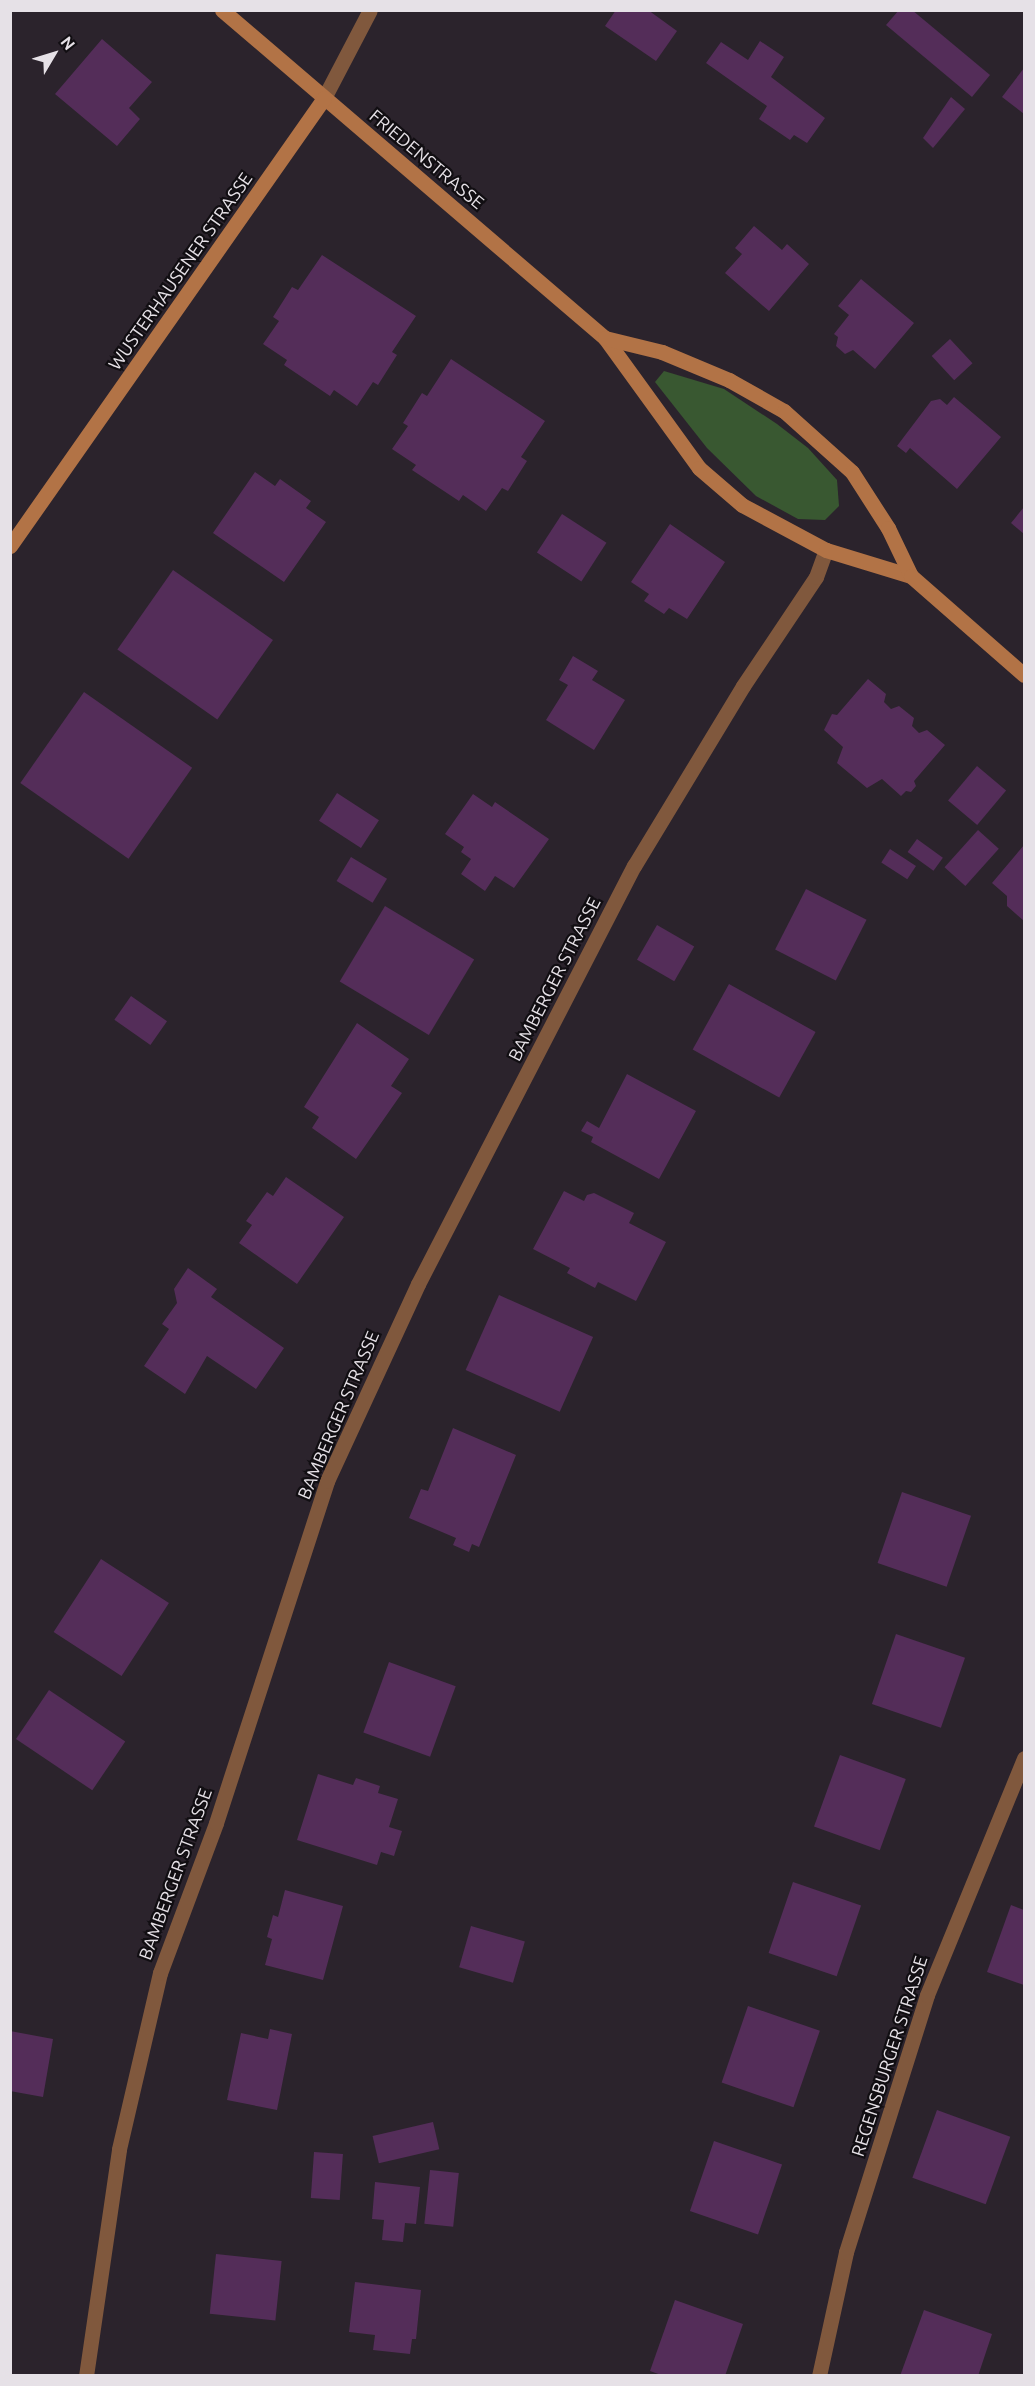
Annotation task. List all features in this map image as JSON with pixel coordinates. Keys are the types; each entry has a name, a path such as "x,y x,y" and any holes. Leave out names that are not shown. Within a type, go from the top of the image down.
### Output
{"street":[{"name":"FRIEDENSTRASSE","path":"222,10 605,338 699,468 742,505 826,550 911,576"},
{"name":"WUSTERHAUSENER STRASSE","path":"10,546 324,98 370,10"},
{"name":"FRIEDENSTRASSE","path":"605,338 681,360 729,380 784,411 852,472 888,528 911,576 1024,675"},
{"name":"BAMBERGER STRASSE","path":"86,2376 119,2149 160,1973 216,1823 327,1481 418,1284 634,866 743,686 816,577 826,550"},
{"name":"REGENSBURGER STRASSE","path":"819,2376 846,2252 927,1995 1024,1758"}],"green space":[{"path":"664,371 724,389 777,424 808,448 837,480 839,506 825,520 798,519 756,496 707,448 655,382"}],"building":[{"path":"616,10 648,10 677,31 656,61 605,26"},
{"path":"899,10 912,10 990,75 972,97 886,25"},
{"path":"102,39 152,82 129,108 140,119 117,146 55,94"},
{"path":"760,41 784,57 771,77 825,118 807,143 794,135 790,140 759,119 767,106 706,63 721,42 748,60"},
{"path":"1024,68 1024,114 1002,97"},
{"path":"951,97 965,109 933,148 923,138"},
{"path":"754,226 782,250 787,244 809,264 769,311 725,273 742,254 735,248"},
{"path":"322,255 416,316 392,352 397,355 378,385 373,382 357,406 334,390 330,396 284,365 287,360 263,344 279,321 273,317 292,287 298,290"},
{"path":"861,279 914,323 875,369 853,350 845,354 836,346 838,337 834,334 849,315 838,306"},
{"path":"950,339 973,363 954,380 932,356"},
{"path":"451,359 545,421 521,457 527,461 508,491 502,488 486,511 463,495 459,501 412,470 416,465 392,449 408,426 403,423 422,393 427,396"},
{"path":"954,397 1001,437 957,489 910,448 906,453 897,446 931,401 940,399 947,405"},
{"path":"255,472 275,486 280,479 311,501 306,508 326,522 284,582 213,533"},
{"path":"1024,507 1024,534 1011,523"},
{"path":"562,514 606,543 581,581 537,553"},
{"path":"670,524 725,562 687,619 669,608 664,614 644,601 649,594 631,582"},
{"path":"173,570 273,640 217,719 117,649"},
{"path":"573,656 598,671 592,680 625,700 594,750 546,720 568,685 559,680"},
{"path":"868,679 886,694 884,702 891,709 899,706 914,718 912,726 919,733 927,730 945,745 914,781 916,786 911,792 906,791 901,796 882,779 867,788 837,763 843,747 824,730 832,714 837,715"},
{"path":"84,692 192,768 128,859 20,783"},
{"path":"977,766 1006,790 977,825 948,800"},
{"path":"337,793 379,820 361,848 319,821"},
{"path":"473,794 492,807 495,802 549,839 514,888 495,876 485,891 461,874 471,859 461,852 464,847 445,834"},
{"path":"978,830 999,849 965,886 945,867"},
{"path":"917,839 943,858 933,871 908,852"},
{"path":"1024,845 1024,921 1007,906 1007,896 992,883"},
{"path":"890,849 916,866 907,879 881,862"},
{"path":"351,857 387,879 373,903 337,881"},
{"path":"806,889 867,920 836,980 775,950"},
{"path":"385,906 474,960 429,1035 340,981"},
{"path":"657,925 694,946 674,981 637,960"},
{"path":"729,984 816,1032 779,1098 693,1050"},
{"path":"131,996 167,1021 150,1045 114,1020"},
{"path":"357,1023 409,1059 391,1086 402,1093 356,1159 312,1128 319,1117 304,1107"},
{"path":"627,1074 696,1111 659,1179 591,1142 593,1137 581,1131 587,1121 599,1128"},
{"path":"286,1177 344,1217 297,1284 239,1243 252,1225 246,1221 267,1192 273,1196"},
{"path":"564,1191 584,1201 587,1195 594,1193 634,1213 629,1223 666,1242 636,1301 598,1282 595,1288 567,1273 570,1268 533,1249"},
{"path":"188,1268 217,1289 211,1297 284,1348 256,1389 207,1356 185,1394 144,1366 169,1329 162,1324 177,1303 174,1289"},
{"path":"499,1295 593,1337 560,1412 466,1370"},
{"path":"453,1428 516,1455 479,1547 472,1544 469,1552 453,1545 456,1538 409,1518 421,1489 428,1491"},
{"path":"902,1492 971,1516 947,1587 878,1563"},
{"path":"101,1559 169,1603 122,1676 54,1632"},
{"path":"896,1634 965,1658 941,1728 872,1704"},
{"path":"389,1662 456,1686 430,1757 363,1732"},
{"path":"49,1690 125,1741 92,1790 16,1739"},
{"path":"840,1755 906,1779 880,1850 814,1826"},
{"path":"318,1774 353,1785 356,1778 380,1786 378,1793 398,1799 389,1827 402,1831 394,1856 381,1852 377,1865 297,1840"},
{"path":"793,1882 861,1905 837,1976 769,1953"},
{"path":"285,1890 343,1906 323,1980 265,1965 272,1939 267,1937 273,1915 278,1917"},
{"path":"1011,1905 1024,1910 1024,1985 987,1972"},
{"path":"471,1926 525,1941 513,1983 459,1967"},
{"path":"748,2006 820,2031 793,2107 722,2083"},
{"path":"270,2029 292,2034 277,2110 227,2100 241,2033 268,2039"},
{"path":"10,2031 53,2039 43,2097 10,2091"},
{"path":"937,2110 1010,2137 986,2204 912,2178"},
{"path":"433,2122 439,2149 379,2163 373,2136"},
{"path":"714,2141 782,2164 758,2234 690,2211"},
{"path":"314,2152 343,2154 340,2200 311,2198"},
{"path":"430,2170 459,2173 453,2227 424,2224"},
{"path":"375,2182 420,2187 416,2224 405,2223 403,2242 382,2240 384,2220 372,2219"},
{"path":"216,2254 282,2261 275,2321 210,2314"},
{"path":"355,2282 421,2290 416,2339 412,2339 410,2354 373,2350 375,2335 349,2332"},
{"path":"675,2300 743,2324 725,2376 664,2376 650,2371"},
{"path":"924,2310 992,2334 978,2376 900,2376"}]}
